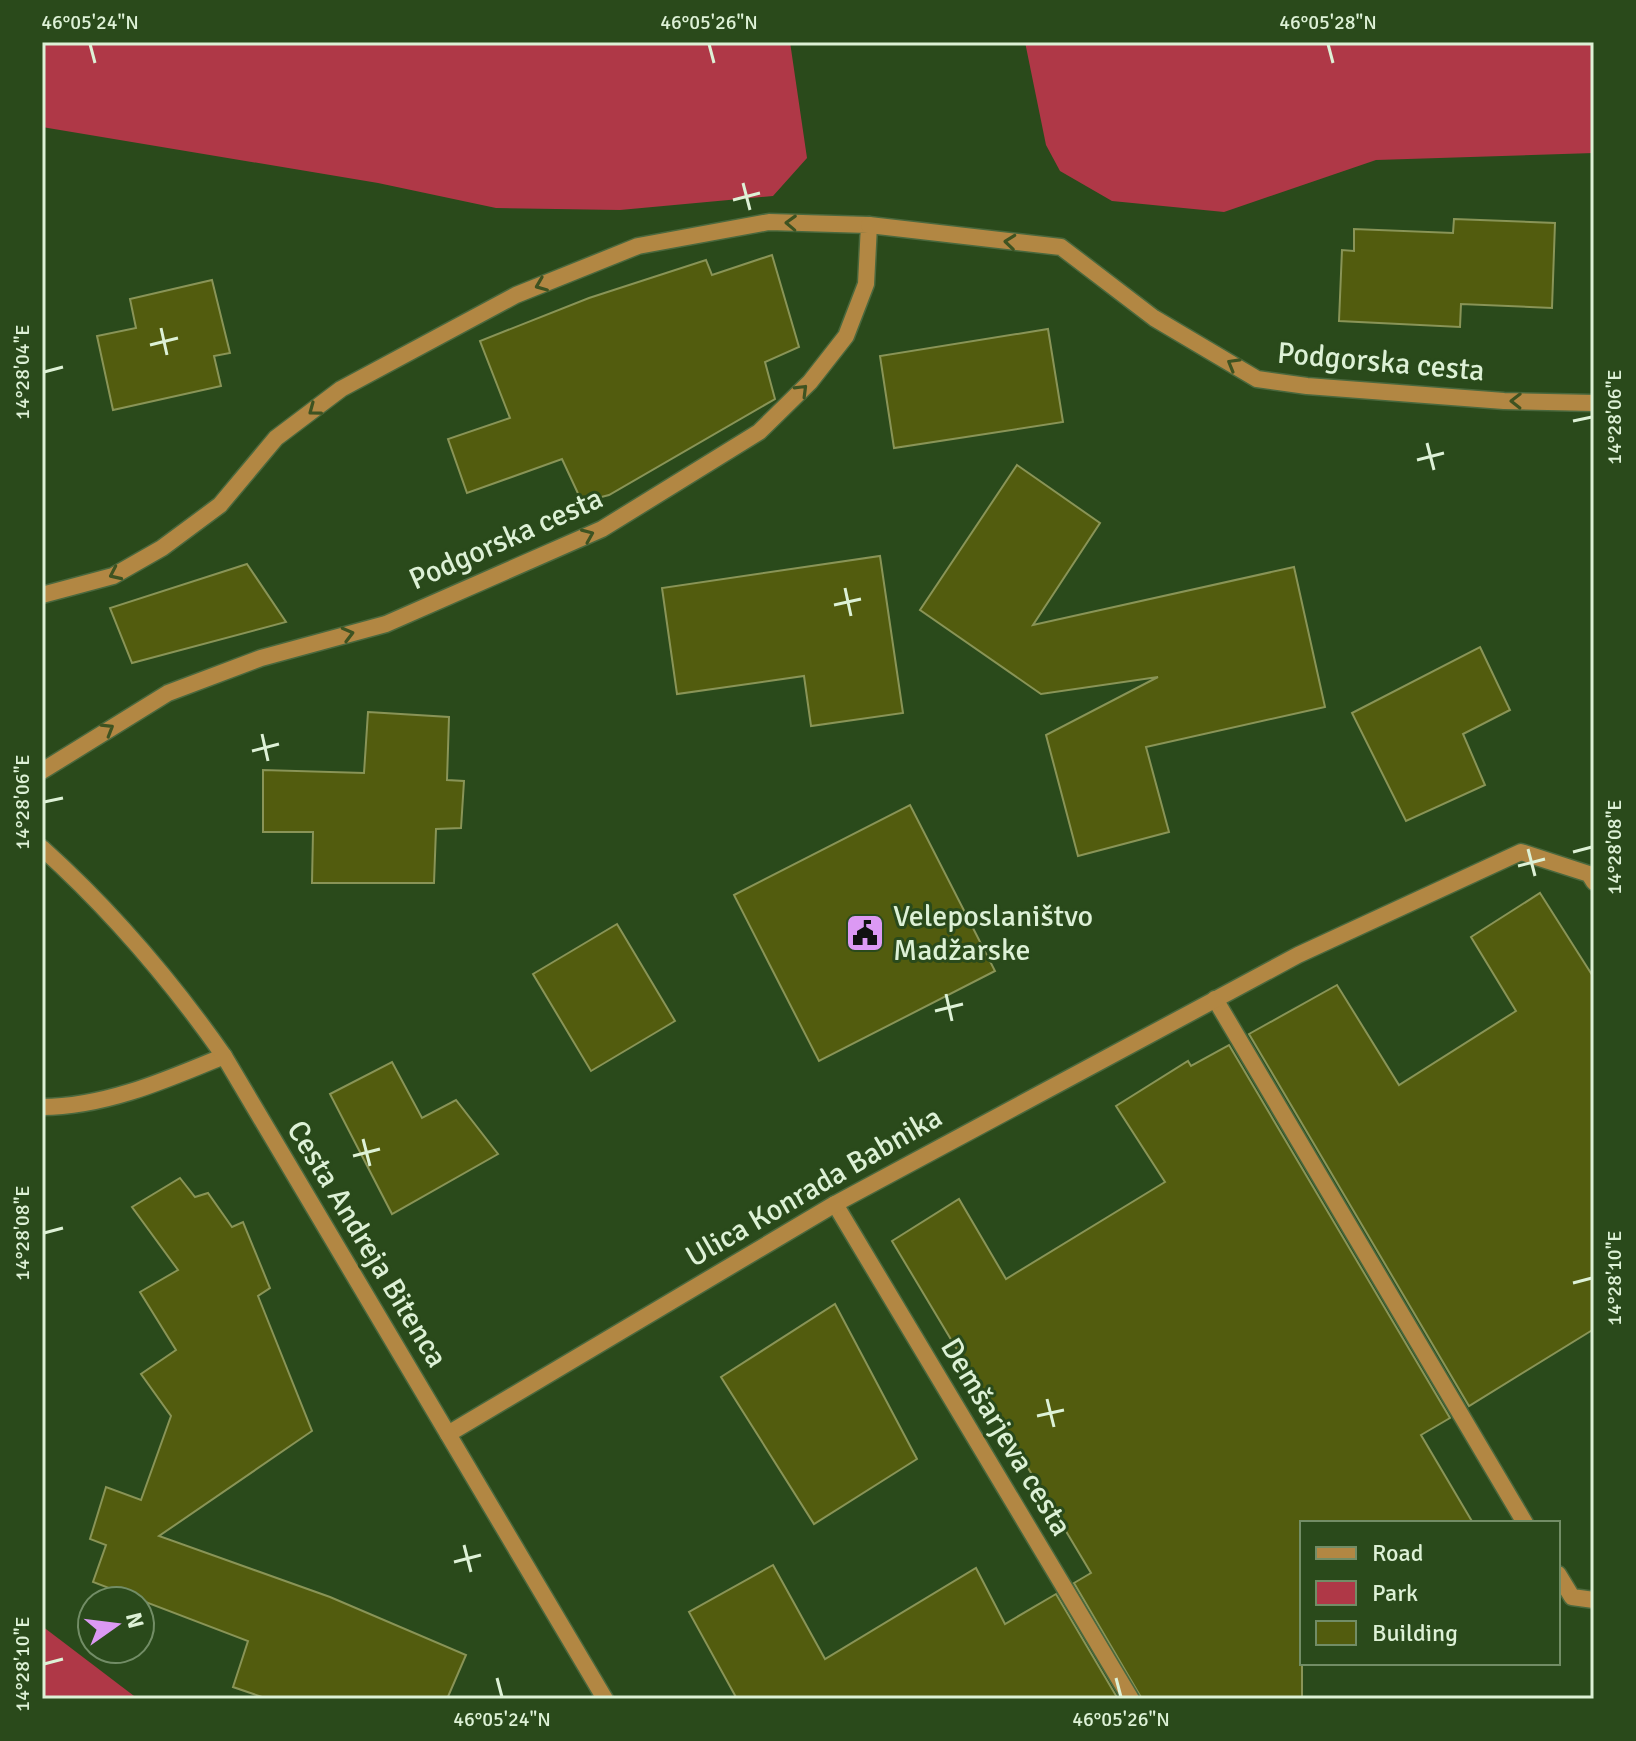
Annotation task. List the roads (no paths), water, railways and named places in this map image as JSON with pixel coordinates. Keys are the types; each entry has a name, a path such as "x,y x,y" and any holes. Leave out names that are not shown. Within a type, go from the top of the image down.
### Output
{"street":[{"name":"Podgorska cesta","path":"42,595 113,576 162,548 220,505 276,438 341,389 516,295 638,246 769,222 869,225 1061,247 1154,318 1257,379 1307,386 1489,400 1594,403"},
{"name":"Podgorska cesta","path":"42,771 168,693 261,658 386,624 602,529 759,432 810,382 846,336 866,284 869,225"},
{"name":"Cesta Andreja Bitenca","path":"42,848 125,927 181,994 224,1056 605,1699"},
{"name":"Ulica Konrada Babnika","path":"448,1434 835,1204 1298,955 1521,852 1589,874 1594,882"},
{"path":"1215,999 1524,1521"},
{"path":"42,1107 76,1107 172,1077 224,1056"},
{"name":"Demšarjeva cesta","path":"835,1204 1131,1699"},
{"path":"1560,1577 1572,1597 1594,1600"}],"place":[{"name":"Veleposlaništvo Madžarske","path":"865,933"}]}
